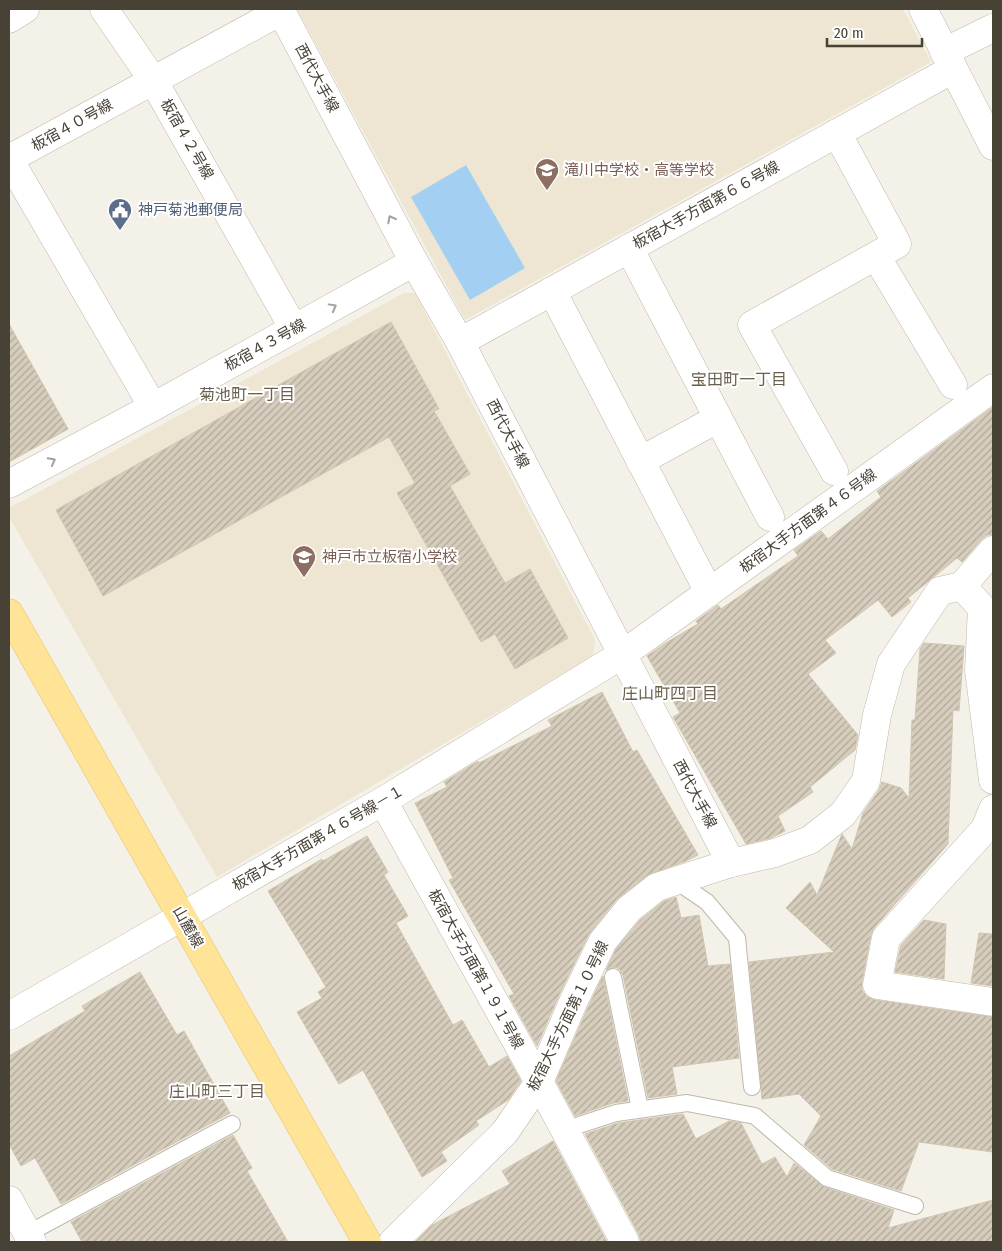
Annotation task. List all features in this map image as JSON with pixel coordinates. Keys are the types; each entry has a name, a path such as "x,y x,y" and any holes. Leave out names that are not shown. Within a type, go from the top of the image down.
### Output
{"main road":[{"name":"山麓線","path":"9,613 367,1242"}],"street":[{"path":"9,18 25,9"},
{"name":"板宿４２号線","path":"104,9 153,80 294,329"},
{"path":"923,9 993,146"},
{"name":"板宿４０号線","path":"153,407 9,159 281,10"},
{"name":"西代大手線","path":"281,10 414,262 460,342 732,863"},
{"name":"板宿大手方面第６６号線","path":"460,342 837,133 993,28"},
{"path":"834,471 752,325 897,244 837,133"},
{"path":"629,248 770,517"},
{"path":"876,256 953,385"},
{"name":"板宿４３号線","path":"9,484 153,407 414,262"},
{"path":"552,291 709,592"},
{"name":"板宿大手方面第４６号線","path":"623,654 993,388"},
{"path":"640,461 706,425"},
{"path":"993,550 962,586 982,608 979,670 993,780"},
{"name":"板宿大手方面第１０号線","path":"393,1242 504,1132 539,1082 574,1000 603,941 629,909 657,887 732,863 775,854 810,840 843,814 866,781 877,715 891,664 940,591 962,586"},
{"name":"板宿大手方面第４６号線－１","path":"9,1016 383,802 623,654"},
{"name":"板宿大手方面第１９１号線","path":"383,802 539,1082 625,1242"},
{"path":"993,810 985,829 886,938 877,985 993,1002"},
{"path":"9,1200 29,1238"}],"lane":[{"path":"676,881 707,902 737,938 752,1087"},
{"path":"613,977 640,1109"},
{"path":"564,1130 616,1113 686,1103 755,1116 826,1178 915,1206"},
{"path":"29,1238 232,1124"}],"shaded area":[{"name":"滝川中学校・高等学校","path":"297,9 903,9 931,62 465,320"},
{"name":"神戸市立板宿小学校","path":"404,293 415,293 595,640 593,656 217,877 9,517 9,508"}],"water":[{"path":"466,165 525,268 470,300 411,197"}],"building":[{"path":"391,322 439,409 434,411 470,474 450,486 505,583 530,569 568,638 515,669 495,634 481,642 397,493 415,483 389,437 103,596 56,510"},
{"path":"9,324 68,429 9,462"},
{"path":"993,407 993,535 987,535 982,539 962,562 957,558 908,598 911,602 892,617 878,600 825,640 836,653 808,674 858,735 855,750 810,787 813,792 778,816 785,831 771,838 746,844 673,717 680,713 647,656 698,624 696,621 718,605 721,609 798,556 794,550 821,531 828,539 881,497 877,491"},
{"path":"924,643 964,646 959,711 953,710 948,844 874,928 871,935 862,990 867,997 875,1000 993,1017 993,1152 919,1142 901,1191 832,1169 804,1145 821,1116 799,1094 762,1099 749,962 834,952 786,908 810,882 817,895 842,834 852,849 863,813 879,790 882,782 901,788 909,798 912,720 915,720 920,649"},
{"path":"602,692 633,752 637,750 698,855 648,875 617,899 589,934 537,1046 509,996 514,994 449,880 453,878 415,803 447,787 444,782 478,761 479,763 552,726 548,720"},
{"path":"367,836 388,872 384,875 408,916 396,923 453,1025 462,1020 489,1067 507,1056 521,1081 508,1100 476,1121 479,1125 441,1152 447,1161 422,1177 363,1070 339,1084 297,1012 322,998 318,992 326,987 268,891 322,859 323,861"},
{"path":"676,897 681,918 699,915 708,966 730,964 739,1058 672,1067 677,1094 648,1098 623,975 616,967 606,970 616,949 640,920 664,901"},
{"path":"924,920 946,924 944,979 895,972 901,945"},
{"path":"979,933 993,934 993,986 971,983"},
{"path":"140,972 177,1035 184,1031 230,1113 61,1204 35,1158 21,1166 9,1144 9,1056 85,1011 82,1006"},
{"path":"603,976 628,1101 613,1103 575,1116 556,1081"},
{"path":"683,1114 696,1139 729,1121 741,1123 762,1164 775,1157 787,1177 794,1163 824,1187 894,1210 888,1228 993,1200 993,1242 641,1242 585,1134 618,1123"},
{"path":"233,1135 252,1168 247,1171 288,1242 82,1242 71,1222"},
{"path":"553,1141 607,1242 415,1242 432,1225 510,1184 502,1171"}],"place":[{"name":"滝川中学校・高等学校","path":"547,191"},
{"name":"神戸菊池郵便局","path":"120,231"},
{"name":"神戸市立板宿小学校","path":"304,578"}],"district":[{"name":"宝田町一丁目","path":"739,379"},
{"name":"菊池町一丁目","path":"247,394"},
{"name":"庄山町四丁目","path":"670,693"},
{"name":"庄山町三丁目","path":"217,1091"}]}
